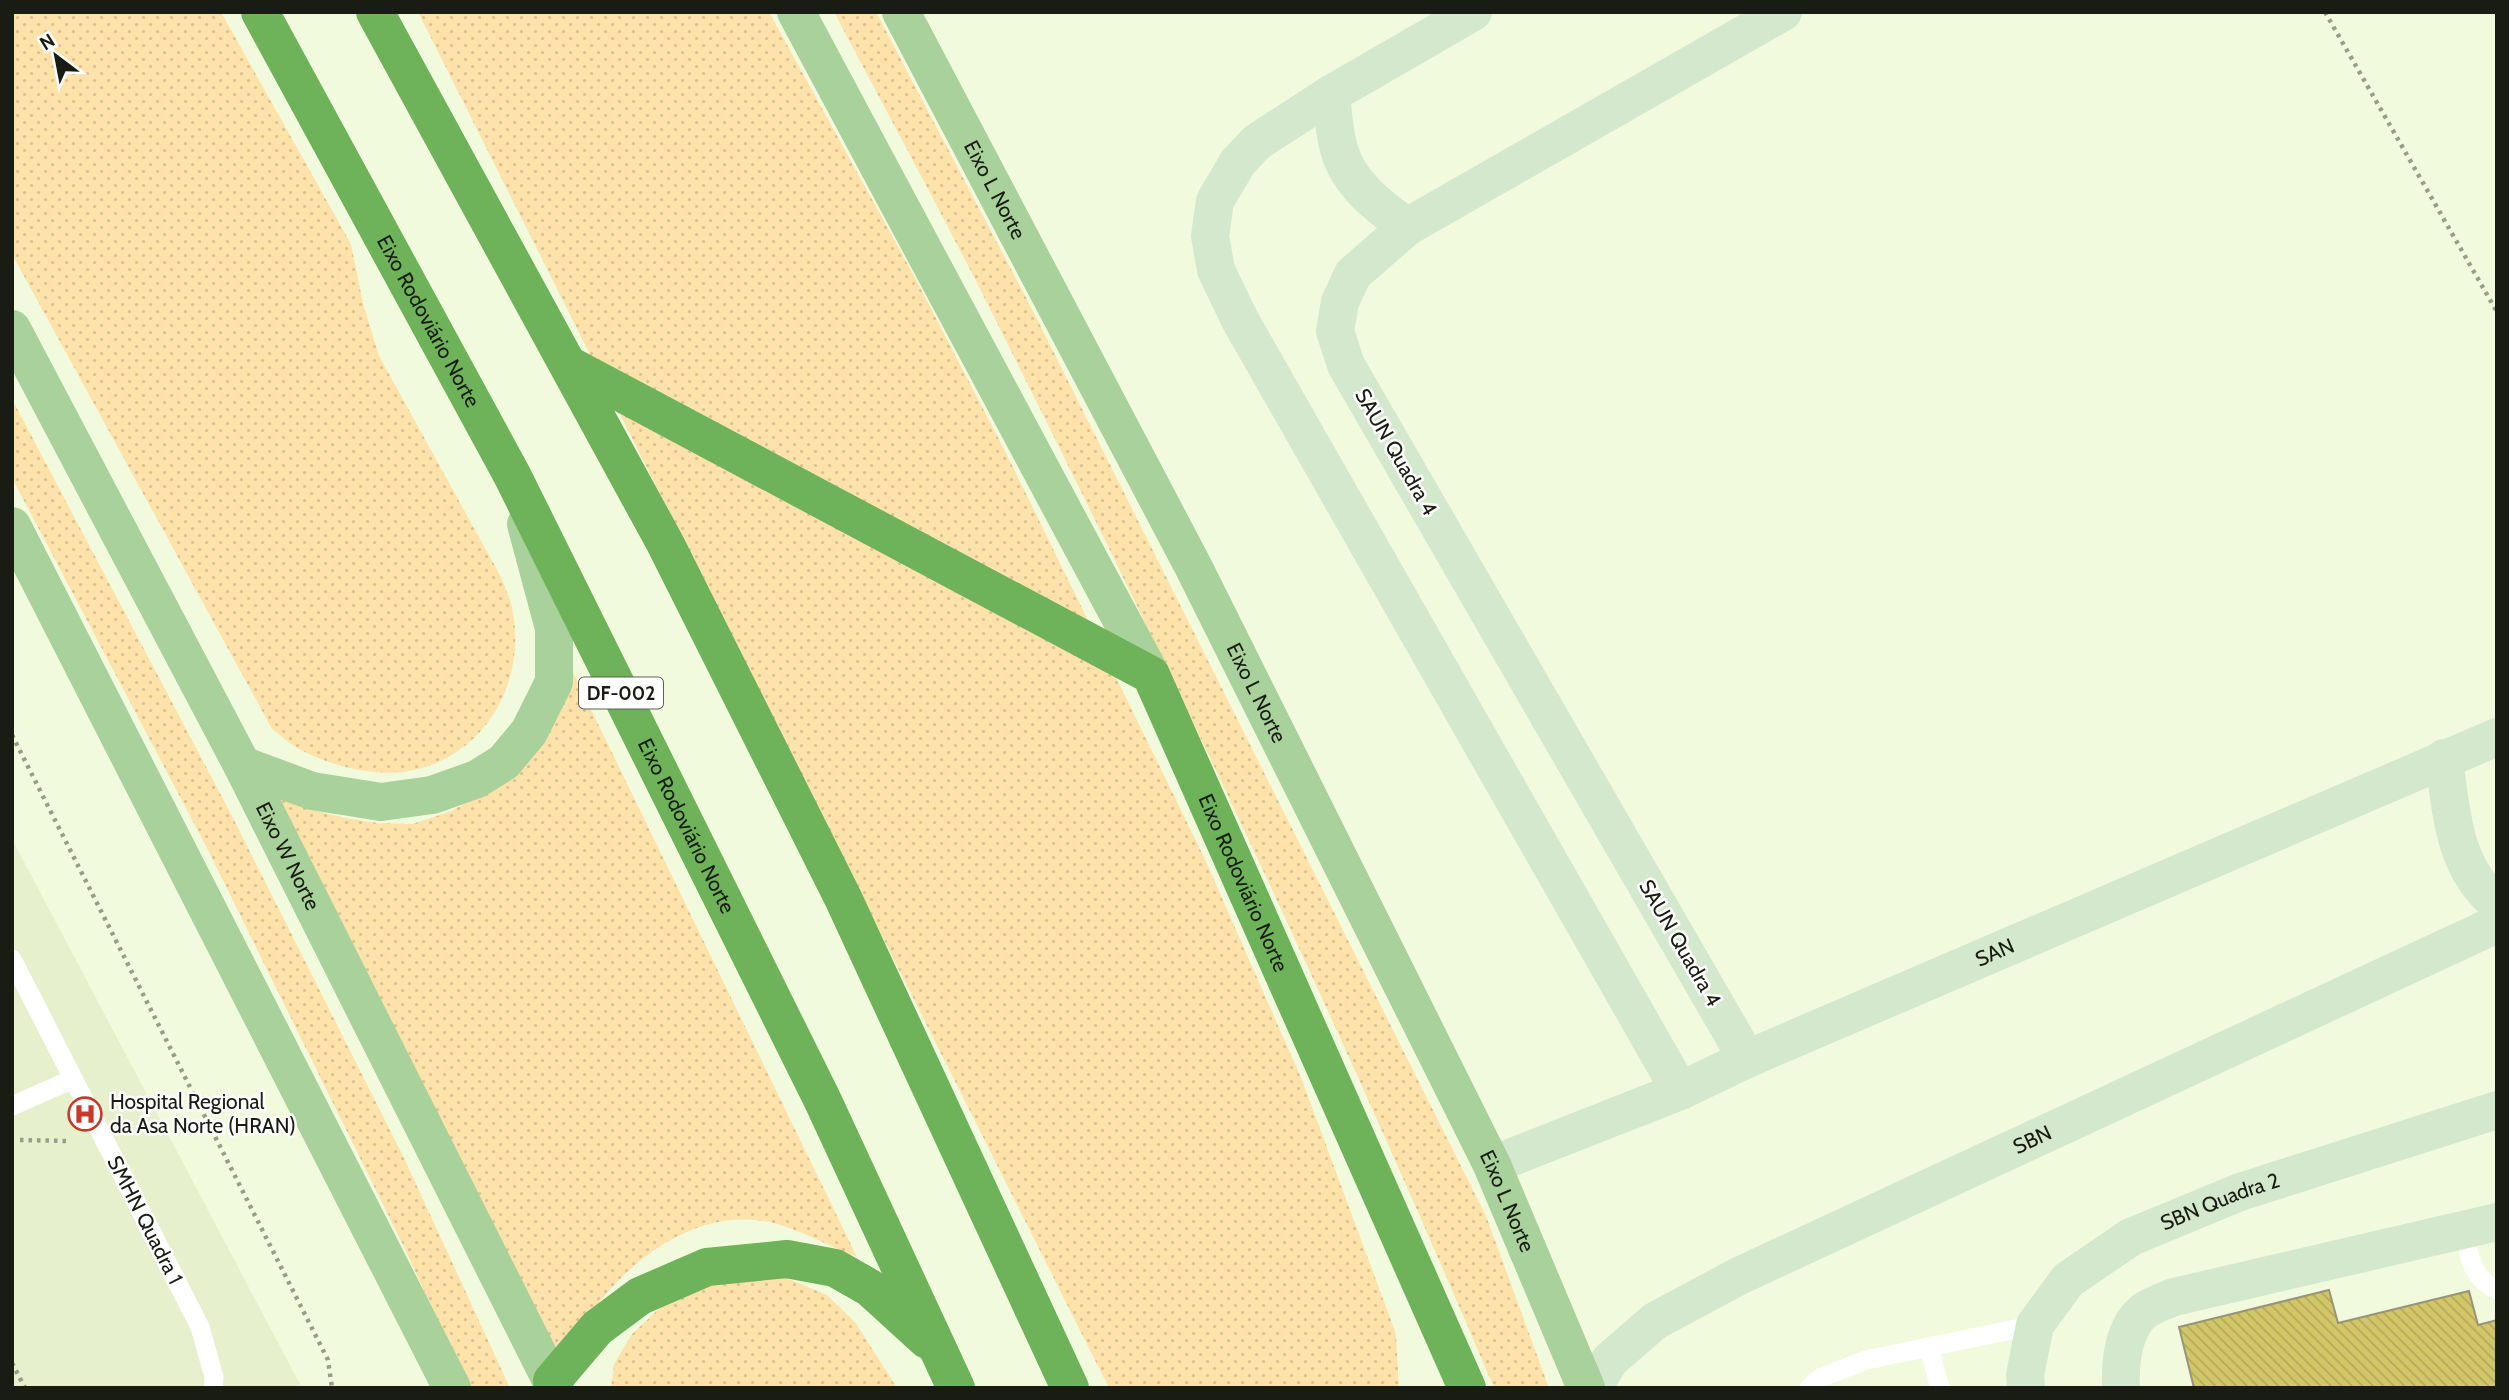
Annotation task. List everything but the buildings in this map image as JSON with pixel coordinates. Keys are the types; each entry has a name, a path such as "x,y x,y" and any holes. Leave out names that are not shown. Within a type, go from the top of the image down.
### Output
{"highway":[{"name":"Eixo Rodoviário Norte","path":"260,12 512,475 822,1099 956,1388"},
{"path":"375,12 665,543 843,898 1070,1388"},
{"path":"569,365 1151,675"},
{"name":"Eixo Rodoviário Norte","path":"1151,675 1444,1333 1466,1388"},
{"path":"554,1384 597,1328 640,1296 707,1267 787,1259 835,1269 870,1288 940,1352"},
{"path":"1434,1388 1444,1333"}],"main road":[{"path":"796,12 1151,675"},
{"name":"Eixo L Norte","path":"901,12 1193,566 1492,1165 1586,1388"},
{"name":"Eixo W Norte","path":"12,329 242,765 554,1384"},
{"path":"242,765 312,791 381,803 432,795 477,779 504,762 529,732 554,682 554,628 512,475"},
{"path":"12,526 448,1383"}],"street":[{"path":"1473,12 1331,94 1257,142 1238,162 1214,201 1210,236 1216,270 1240,320 1679,1091"},
{"name":"SAUN Quadra 4","path":"1747,1059 1346,365 1335,331 1339,302 1353,274 1407,227 1783,12"},
{"path":"1331,94 1339,151 1356,182 1373,202 1407,227"},
{"name":"SAN","path":"1492,1165 1679,1091 1747,1059 2497,737"},
{"path":"2444,758 2454,825 2466,869 2484,893 2497,903"},
{"name":"SBN","path":"1593,1388 1610,1360 1655,1321 1739,1276 2497,924"},
{"name":"SBN Quadra 2","path":"2026,1388 2025,1375 2035,1325 2068,1280 2131,1237 2240,1192 2497,1110"},
{"path":"2121,1388 2120,1370 2126,1340 2136,1318 2147,1309 2174,1297 2480,1226"}],"lane":[{"name":"SMHN Quadra 1","path":"12,959 200,1327 214,1377 213,1388"},
{"path":"12,1106 73,1079"},
{"path":"2480,1226 2472,1265 2478,1277 2497,1290"},
{"path":"1809,1388 1820,1378 1866,1360 2035,1325"},
{"path":"1929,1347 1940,1388"}],"path":[{"path":"2325,12 2497,312"},
{"path":"12,735 328,1360 332,1388"},
{"path":"12,1142 105,1142"},
{"path":"12,1363 25,1388"}],"shaded area":[{"path":"12,12 221,12 351,244 363,303 379,356 501,577 510,600 515,634 514,659 508,683 498,706 484,727 467,745 446,758 408,771 363,771 334,764 302,751 272,729 12,254"},
{"path":"418,12 769,12 912,272 1005,451 1204,857 1302,1080 1396,1334 1399,1388 1109,1388"},
{"path":"834,12 876,12 1033,311 1486,1216 1549,1388 1494,1388 1374,1112 1184,702 984,297"},
{"path":"12,399 232,816 404,1158 510,1388 468,1388 404,1247 209,852 12,478"},
{"path":"567,660 857,1257 777,1224 751,1220 702,1226 656,1249 617,1282 589,1316 560,1365 278,796 309,809 377,823 412,824 449,812 479,796"},
{"name":"Hospital Regional da Asa Norte (HRAN)","path":"12,839 302,1388 12,1388"},
{"path":"779,1275 827,1295 855,1322 897,1388 611,1388 614,1364 632,1334 661,1307 702,1286"}],"place":[{"name":"Hospital Regional da Asa Norte (HRAN)","path":"85,1114"}]}
